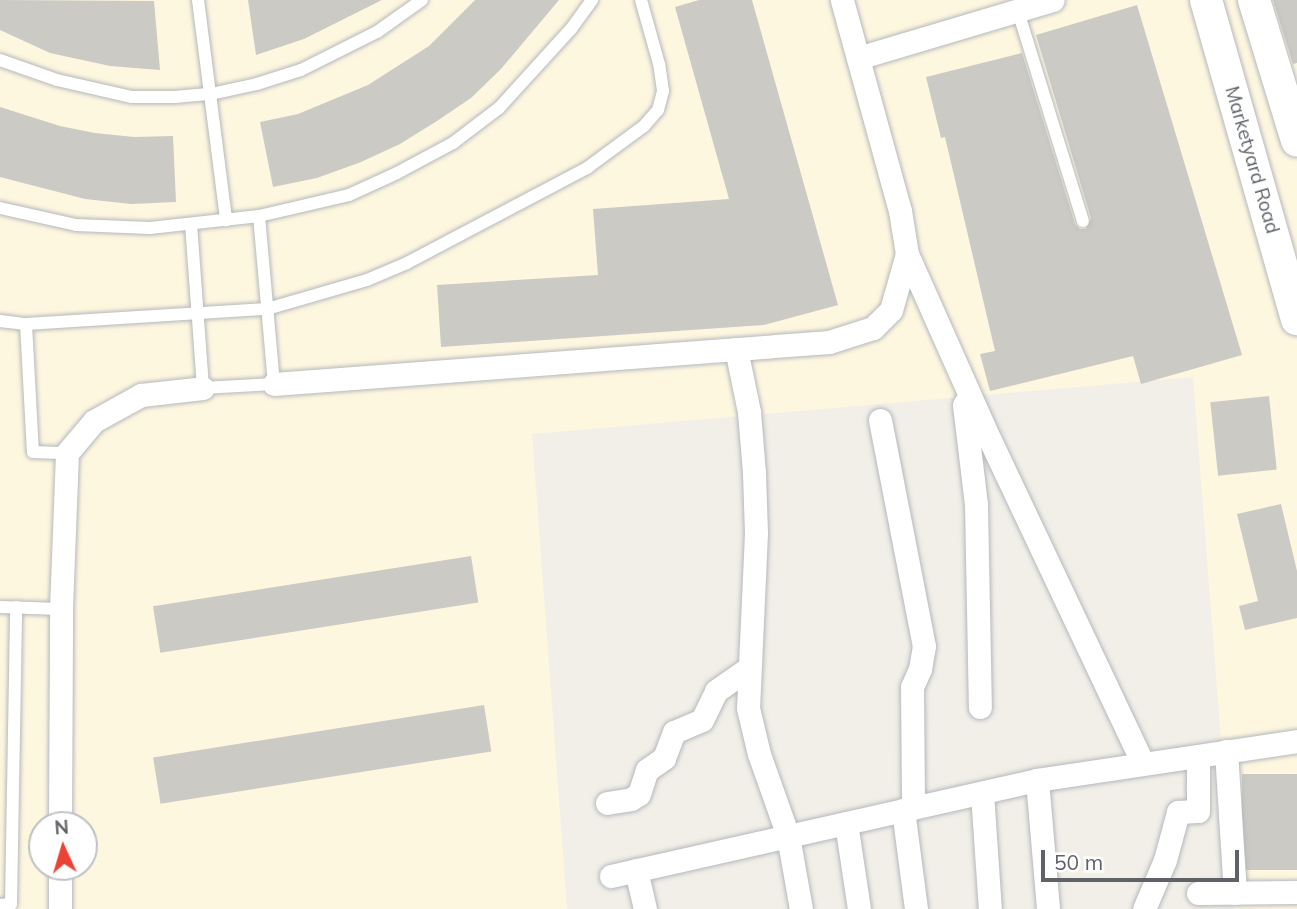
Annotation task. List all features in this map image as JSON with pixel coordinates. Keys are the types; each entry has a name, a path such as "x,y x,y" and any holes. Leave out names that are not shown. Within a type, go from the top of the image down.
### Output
{"street":[{"path":"842,0 900,211 908,254 970,395 1143,764"},
{"path":"858,58 1016,5 1053,0"},
{"name":"Marketyard Road","path":"1206,0 1297,319"},
{"path":"1254,0 1297,141"},
{"path":"274,384 829,342 873,328 891,310 908,254"},
{"path":"736,349 749,412 754,473 755,533 748,708 759,754 788,836 801,909"},
{"path":"60,811 61,609 67,453 94,421 141,395 203,388"},
{"path":"970,395 964,405 976,504 980,707"},
{"path":"880,420 924,646 920,669 912,687 908,809 916,909"},
{"path":"607,803 631,799 639,794 647,771 664,758 674,732 702,720 716,691 748,669"},
{"path":"611,876 1037,780 1297,741"},
{"path":"1226,751 1235,893"},
{"path":"1144,909 1165,860 1178,811 1198,811 1198,755"},
{"path":"1037,780 1048,909"},
{"path":"982,793 990,909"},
{"path":"846,823 859,909"},
{"path":"636,870 645,909"},
{"path":"60,881 60,909"},
{"path":"1198,893 1297,892"}],"lane":[{"path":"198,0 226,220"},
{"path":"0,60 57,80 132,96 211,94 257,84 312,65 377,32 422,0"},
{"path":"0,208 76,225 115,228 259,216 349,195 453,143 499,108 571,30 592,0"},
{"path":"0,321 26,324 267,309 367,280 407,263 587,168 644,126 658,110 663,91 659,64 641,0"},
{"path":"1016,5 1083,221"},
{"path":"191,223 203,388 274,384 259,216"},
{"path":"26,324 33,452 67,453"},
{"path":"0,607 61,609"},
{"path":"0,905 11,904 16,607"}],"shaded area":[{"path":"0,0 1297,0 1297,909 1234,909 1193,377 532,434 567,909 0,909"}],"building":[{"path":"0,0 154,1 160,70 110,66 50,53 0,30"},
{"path":"248,0 382,0 304,39 256,55"},
{"path":"475,0 559,0 501,69 471,98 437,121 400,144 361,162 317,178 273,187 260,122 298,114 368,85 429,46"},
{"path":"699,0 752,0 838,305 764,325 441,347 437,285 598,275 593,209 729,199 675,7"},
{"path":"1273,0 1297,0 1297,63 1293,64"},
{"path":"1137,5 1242,355 1141,384 1133,356 990,391 980,354 995,351 945,137 941,138 926,77 1022,53 1075,224 1080,229 1086,229 1091,218 1036,35"},
{"path":"0,107 60,126 95,133 134,137 173,136 176,202 131,204 85,199 0,177"},
{"path":"1269,396 1277,470 1218,476 1210,402"},
{"path":"1281,504 1297,571 1297,618 1245,630 1239,606 1258,601 1237,514"},
{"path":"471,556 478,602 160,653 153,606"},
{"path":"484,705 491,751 160,804 153,757"},
{"path":"1242,774 1297,774 1297,870 1242,870"}]}
